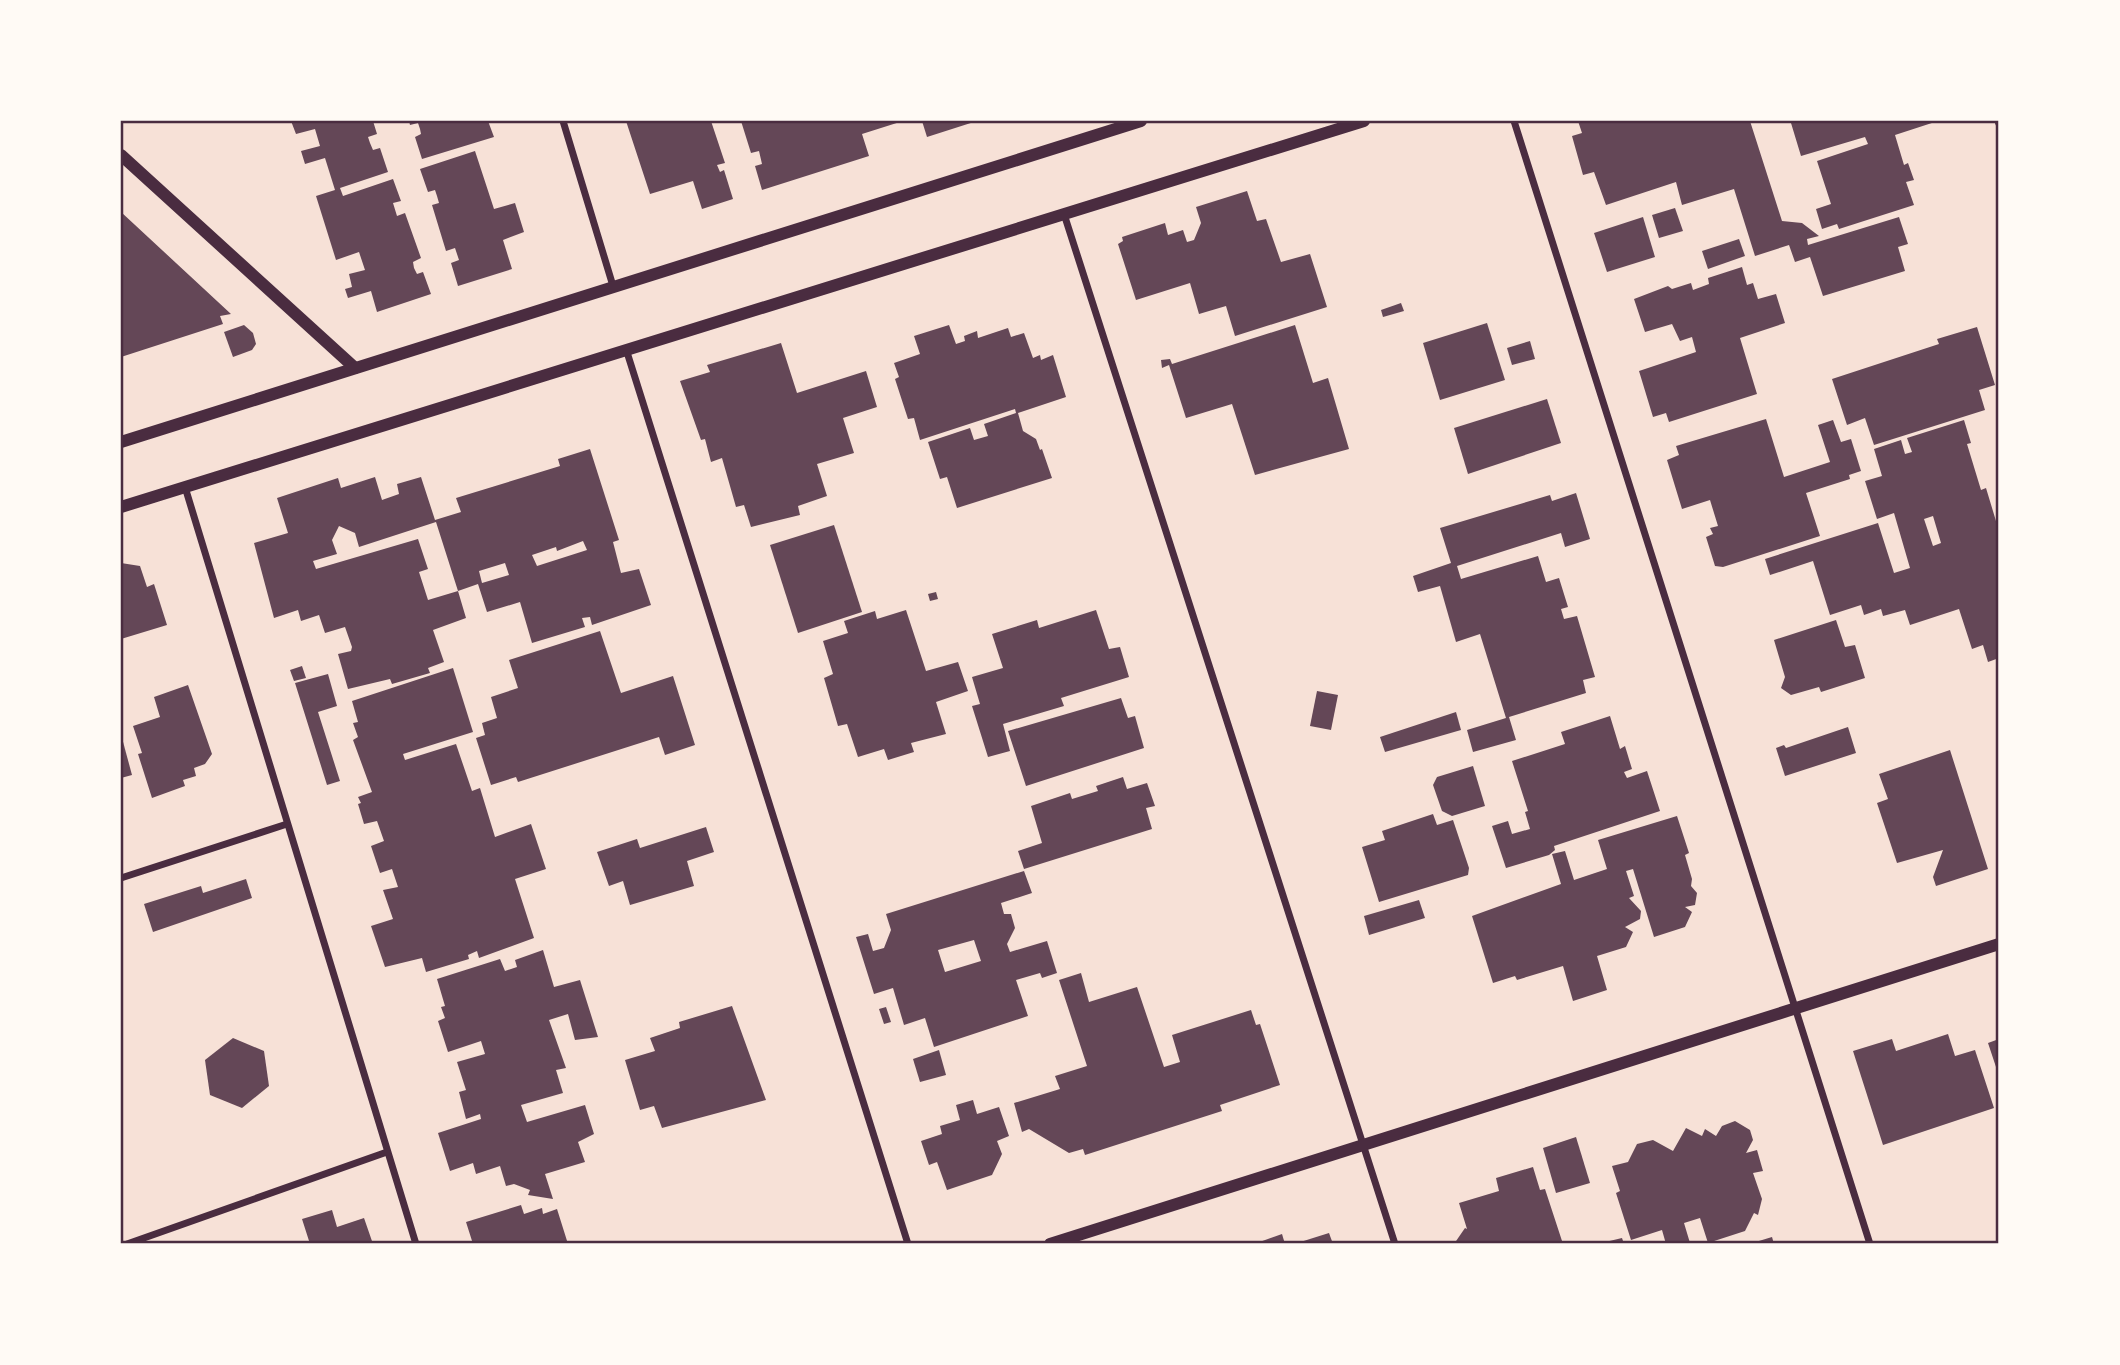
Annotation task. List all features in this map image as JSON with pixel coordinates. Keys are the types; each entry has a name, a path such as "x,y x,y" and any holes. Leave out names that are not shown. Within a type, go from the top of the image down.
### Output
{"street":[{"path":"563,121 613,286"},
{"path":"121,442 1141,121"},
{"path":"121,507 1364,121"},
{"path":"1514,121 1871,1244"},
{"path":"121,155 355,368"},
{"path":"1065,214 1395,1244"},
{"path":"626,349 908,1244"},
{"path":"185,487 416,1244"},
{"path":"121,878 287,824"},
{"path":"1051,1244 1999,944"},
{"path":"127,1244 387,1152"}],"building":[{"path":"291,121 373,121 377,134 368,137 373,150 380,148 388,172 340,188 343,196 393,179 401,201 393,203 397,216 405,213 421,258 413,262 414,268 417,274 423,272 431,294 377,312 371,291 348,298 345,289 352,287 349,274 365,270 359,252 336,260 316,196 335,190 325,158 305,164 301,151 320,146 315,129 296,134"},
{"path":"409,121 488,121 494,137 422,159 415,137 421,134 418,123 410,125"},
{"path":"626,121 711,121 725,163 717,165 720,172 724,170 733,199 702,209 693,181 650,194"},
{"path":"741,121 903,121 862,134 869,156 762,190 755,166 762,164 759,151 751,153"},
{"path":"922,121 977,121 927,137"},
{"path":"1578,121 1750,121 1782,221 1802,223 1819,236 1807,239 1808,245 1899,217 1908,244 1898,247 1905,271 1823,296 1810,257 1795,262 1789,245 1755,256 1734,189 1682,205 1676,182 1606,205 1594,172 1583,175 1572,136 1582,133"},
{"path":"1938,121 1895,135 1904,165 1908,163 1914,180 1906,182 1914,205 1839,229 1837,224 1822,229 1816,209 1831,204 1817,161 1868,144 1865,137 1801,156 1791,123"},
{"path":"475,151 494,209 515,203 524,232 503,240 512,269 458,286 451,263 459,260 455,248 446,251 432,205 439,203 437,196 435,190 428,192 420,169"},
{"path":"1247,191 1257,221 1266,219 1281,262 1310,254 1327,307 1235,336 1226,306 1199,314 1190,283 1136,300 1118,244 1123,241 1122,237 1165,223 1168,235 1183,230 1187,242 1194,240 1201,223 1196,207"},
{"path":"1675,208 1683,231 1659,238 1652,215"},
{"path":"121,212 231,314 220,316 223,324 121,357"},
{"path":"1643,217 1655,257 1607,272 1594,233"},
{"path":"1739,239 1745,256 1708,269 1702,251"},
{"path":"1742,267 1747,285 1753,283 1758,299 1776,294 1785,323 1740,338 1757,394 1669,422 1666,413 1653,417 1639,371 1696,352 1692,337 1680,341 1672,324 1645,332 1634,299 1668,286 1672,289 1691,283 1693,290 1709,284 1708,278"},
{"path":"1401,303 1404,311 1383,317 1381,310"},
{"path":"1487,323 1505,380 1440,400 1423,343"},
{"path":"244,325 253,333 256,344 252,350 233,357 224,332"},
{"path":"949,325 956,344 965,341 964,336 977,331 978,338 1008,328 1011,337 1024,333 1033,358 1040,355 1041,360 1053,355 1066,397 1018,413 1023,431 1036,439 1040,450 1042,449 1052,478 957,508 947,477 940,479 928,442 970,428 974,440 988,436 984,424 1016,413 1015,409 920,440 914,418 908,419 895,379 899,377 894,363 920,354 914,336"},
{"path":"1295,325 1313,383 1328,378 1349,449 1255,475 1232,404 1186,418 1169,365 1162,368 1161,360 1170,359 1172,364"},
{"path":"1977,327 1995,385 1979,390 1985,410 1874,445 1865,418 1847,425 1832,379 1939,344 1937,339"},
{"path":"1530,341 1535,359 1512,365 1507,348"},
{"path":"781,343 797,393 866,371 877,407 843,418 854,453 817,464 827,496 798,506 800,515 751,527 744,505 736,507 722,458 711,462 705,439 701,440 680,381 710,372 707,365"},
{"path":"1547,399 1561,443 1468,474 1454,428"},
{"path":"1766,419 1784,477 1830,462 1818,425 1833,420 1841,442 1851,439 1861,471 1849,475 1850,479 1806,493 1820,536 1723,567 1715,566 1706,537 1713,534 1710,528 1718,526 1710,500 1682,509 1667,460 1679,455 1676,446"},
{"path":"1964,420 1971,443 1967,444 1981,490 1986,488 1999,531 1999,658 1988,662 1983,645 1972,649 1959,609 1910,625 1905,610 1883,616 1881,609 1864,615 1861,605 1830,615 1813,561 1770,575 1765,559 1878,523 1894,573 1910,568 1894,513 1877,519 1865,481 1882,476 1874,449 1901,440 1905,454 1912,452 1907,438","holes":["1933,516 1941,543 1933,546 1924,519"]},
{"path":"590,449 619,540 613,542 621,573 639,569 651,605 592,625 590,617 582,618 585,627 532,643 520,602 487,612 478,584 458,591 466,618 433,630 444,662 428,668 430,673 392,684 390,679 348,689 338,654 351,651 345,627 325,633 319,615 301,621 298,610 274,618 254,543 288,533 277,498 338,478 341,488 375,477 382,500 399,494 397,484 421,477 435,520 461,512 456,498 560,466 558,459","holes":["436,522 458,591 428,600 419,572 428,569 418,539 316,569 313,561 337,554 332,540 339,526 355,533 359,547","583,541 587,550 537,566 532,555 556,547 557,551","505,563 509,575 482,583 479,571"]},
{"path":"1576,493 1590,539 1565,547 1561,533 1457,566 1461,579 1538,556 1546,582 1559,578 1568,607 1561,609 1564,619 1577,616 1595,677 1583,680 1586,693 1509,717 1516,740 1473,752 1467,730 1506,718 1480,634 1456,642 1440,586 1418,592 1413,576 1451,563 1440,528 1550,495 1552,501"},
{"path":"834,525 862,612 798,633 770,545"},
{"path":"121,563 140,566 147,587 154,584 167,625 121,639"},
{"path":"936,592 938,599 930,601 928,594"},
{"path":"906,610 926,671 958,662 968,691 936,702 946,734 911,743 914,752 888,760 884,749 858,757 847,724 838,726 824,678 833,674 823,641 848,633 844,621 875,611 877,619"},
{"path":"1096,610 1109,649 1120,647 1129,677 1061,698 1064,706 1003,724 1010,751 988,757 972,706 980,704 972,677 1003,668 992,634 1037,620 1039,628"},
{"path":"1836,620 1845,647 1855,645 1865,678 1821,692 1819,687 1791,695 1781,688 1785,677 1774,640"},
{"path":"600,631 621,693 673,676 695,745 665,755 659,737 518,782 516,777 491,785 476,738 485,735 482,723 497,718 491,697 518,688 509,660"},
{"path":"302,666 306,678 294,681 290,670"},
{"path":"453,668 473,732 403,754 405,760 456,744 472,791 480,788 495,837 531,824 546,869 515,879 534,938 479,958 477,951 468,955 469,959 426,972 422,958 385,967 371,926 393,919 383,890 398,887 392,869 380,873 371,846 384,841 377,821 364,824 358,804 361,803 358,797 372,792 353,740 358,737 353,723 358,722 352,701"},
{"path":"328,674 337,706 318,712 340,781 327,785 295,683"},
{"path":"188,685 212,754 205,764 194,768 196,776 183,780 185,786 152,798 138,754 142,753 133,726 160,717 154,697"},
{"path":"1317,691 1338,695 1331,730 1310,726"},
{"path":"1121,698 1128,718 1135,716 1144,748 1026,786 1008,731"},
{"path":"1456,712 1461,730 1385,752 1380,737"},
{"path":"1610,716 1620,749 1625,746 1632,769 1624,772 1627,778 1647,771 1660,811 1554,846 1555,850 1549,855 1506,868 1492,826 1508,821 1512,834 1530,829 1525,812 1528,811 1512,761 1565,744 1561,732"},
{"path":"1848,727 1856,753 1785,776 1776,748 1784,745 1786,748"},
{"path":"121,739 132,775 121,778"},
{"path":"1950,750 1988,869 1936,886 1933,877 1943,850 1897,863 1877,803 1888,799 1879,774"},
{"path":"1473,766 1485,806 1452,816 1442,811 1433,785 1437,777"},
{"path":"1123,777 1127,789 1147,783 1155,806 1146,808 1152,829 1024,869 1018,851 1042,843 1031,806 1070,793 1072,799 1098,791 1096,786"},
{"path":"1433,814 1437,825 1453,820 1469,868 1468,875 1379,902 1362,847 1385,840 1382,831"},
{"path":"1677,816 1689,853 1685,855 1692,879 1691,886 1697,893 1695,905 1685,907 1692,912 1685,927 1654,937 1633,869 1626,871 1634,896 1629,898 1641,911 1640,919 1625,927 1633,932 1626,947 1597,956 1607,990 1573,1001 1563,966 1517,980 1515,976 1493,983 1472,916 1561,884 1552,854 1565,851 1574,880 1607,869 1598,840"},
{"path":"706,827 714,852 687,861 694,886 630,905 623,881 609,886 597,852 637,839 640,848"},
{"path":"1024,871 1032,893 1001,903 1004,914 1011,914 1015,928 1007,944 1010,952 1047,941 1057,973 1042,978 1040,973 1016,980 1028,1016 934,1047 925,1018 904,1025 893,988 874,994 856,937 868,934 873,951 884,948 891,930 886,914","holes":["974,940 981,961 945,972 938,950"]},
{"path":"246,879 252,898 153,932 144,904 201,886 203,893"},
{"path":"1419,900 1425,918 1369,935 1364,916"},
{"path":"543,950 554,987 580,980 598,1037 575,1040 568,1014 549,1020 566,1068 556,1070 563,1093 521,1105 527,1122 585,1105 594,1134 578,1142 585,1162 545,1174 553,1199 528,1195 530,1190 514,1184 506,1186 500,1166 476,1174 473,1163 450,1171 438,1133 481,1119 480,1114 466,1119 459,1092 466,1090 457,1062 485,1054 481,1041 448,1052 438,1021 445,1018 441,1007 445,1006 437,979 500,959 505,971 517,967 515,960"},
{"path":"1081,973 1089,1002 1137,987 1164,1067 1180,1062 1172,1035 1251,1010 1256,1025 1260,1024 1280,1085 1220,1105 1222,1111 1085,1155 1083,1149 1069,1153 1029,1129 1022,1132 1014,1103 1060,1089 1055,1076 1087,1066 1059,980"},
{"path":"732,1006 766,1100 662,1128 654,1106 640,1110 625,1060 655,1051 650,1038 680,1028 679,1022"},
{"path":"886,1007 891,1022 884,1024 879,1009"},
{"path":"1948,1034 1955,1056 1975,1050 1994,1108 1883,1145 1853,1051 1892,1039 1896,1051"},
{"path":"233,1038 264,1051 269,1086 242,1108 210,1095 205,1060"},
{"path":"1999,1039 1999,1076 1988,1043"},
{"path":"939,1050 946,1075 920,1082 913,1059"},
{"path":"973,1100 977,1114 999,1107 1009,1136 997,1141 1002,1154 992,1175 947,1190 937,1162 929,1165 921,1141 942,1134 940,1126 960,1120 956,1105"},
{"path":"1735,1121 1750,1130 1753,1140 1746,1153 1757,1150 1763,1171 1753,1173 1762,1199 1758,1215 1754,1213 1745,1231 1708,1243 1700,1218 1684,1223 1690,1243 1666,1244 1662,1230 1631,1240 1616,1193 1620,1191 1612,1166 1628,1162 1637,1144 1653,1140 1673,1151 1686,1128 1702,1136 1705,1129 1716,1136 1722,1126"},
{"path":"1576,1137 1590,1183 1556,1193 1543,1148"},
{"path":"1533,1167 1540,1190 1545,1189 1563,1244 1454,1244 1465,1228 1467,1229 1459,1203 1499,1191 1496,1178"},
{"path":"521,1205 524,1214 542,1208 543,1214 557,1209 568,1244 473,1244 466,1222"},
{"path":"332,1210 337,1227 364,1218 373,1244 310,1244 302,1219"},
{"path":"1329,1233 1333,1244 1294,1244"},
{"path":"1282,1234 1285,1244 1254,1244"},
{"path":"1772,1237 1774,1244 1749,1244"},
{"path":"1622,1238 1624,1244 1601,1244 1601,1243"}]}
